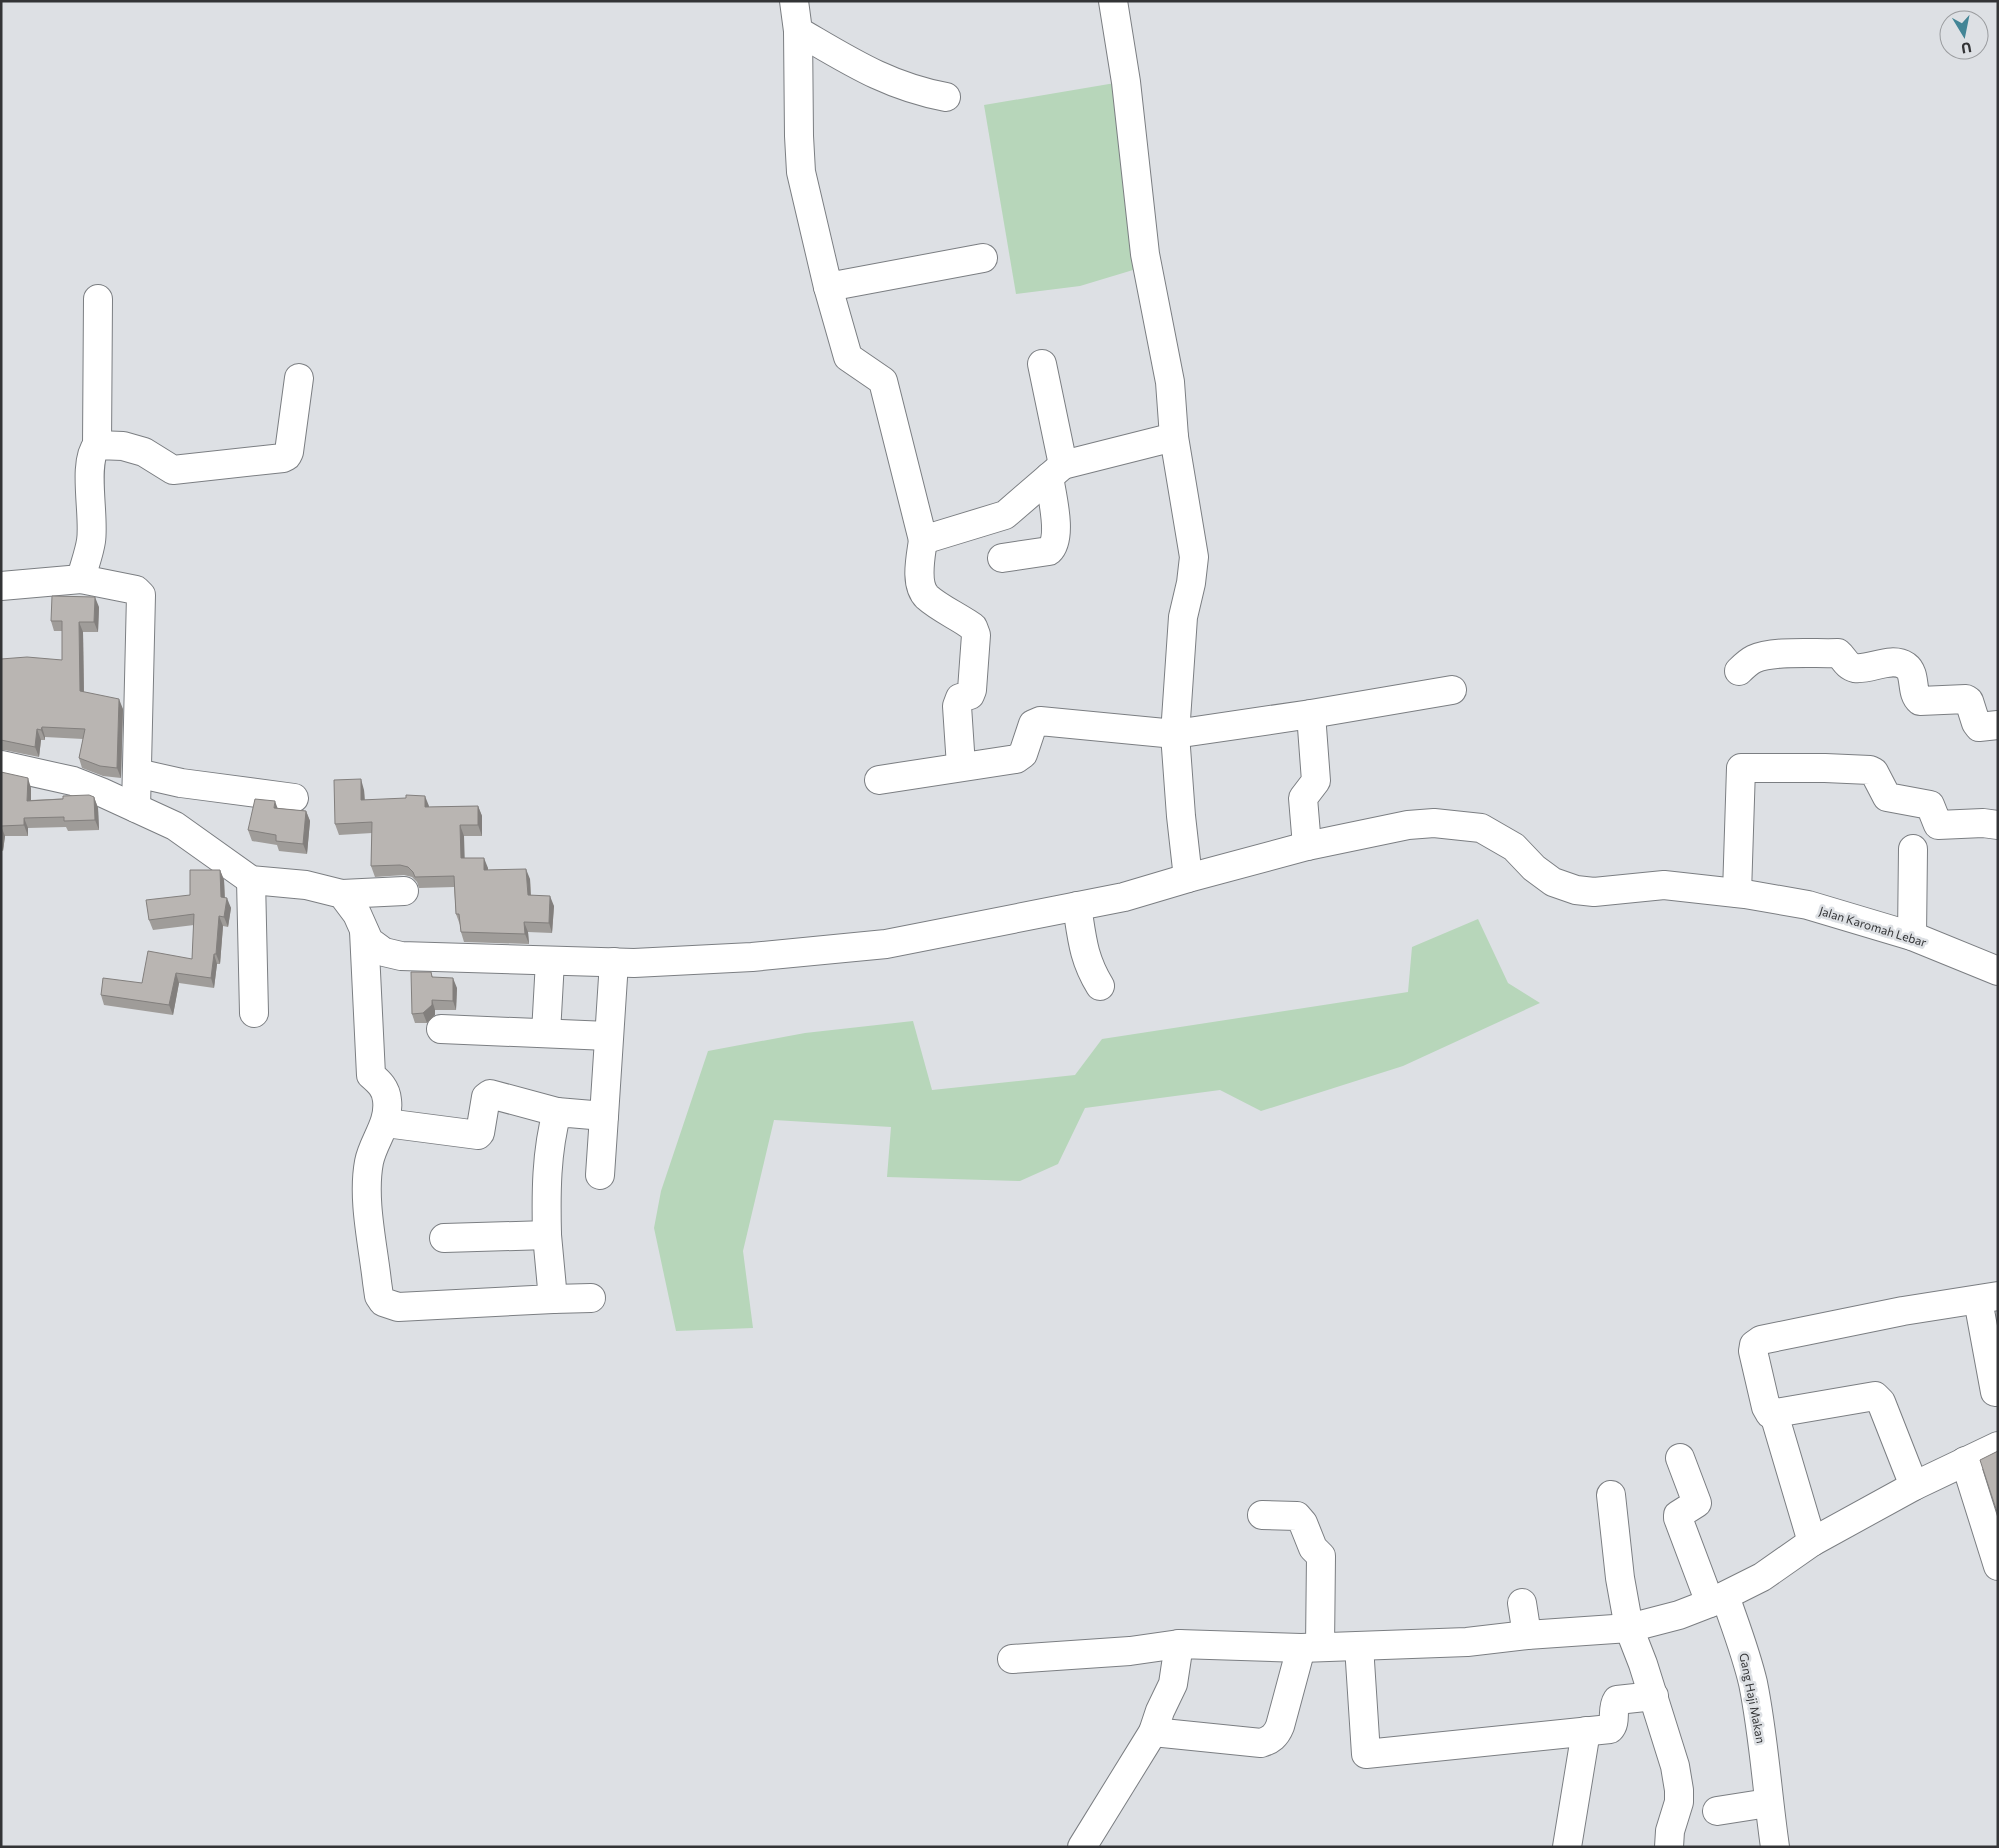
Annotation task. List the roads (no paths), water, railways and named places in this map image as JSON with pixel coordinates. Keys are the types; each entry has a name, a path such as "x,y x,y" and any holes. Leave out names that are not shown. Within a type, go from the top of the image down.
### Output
{"street":[{"path":"794,1 798,31 799,136 802,172 828,287 848,357 883,381 923,540 919,572 922,588 927,597 973,627 976,635 972,690 970,695 960,698 957,706 961,766"},
{"path":"1113,1 1126,82 1145,254 1170,382 1174,437 1194,557 1191,583 1183,617 1175,734 1188,878"},
{"path":"798,31 876,76 918,92 946,97"},
{"path":"828,287 983,258"},
{"path":"81,579 91,540 91,452 97,445 98,299"},
{"path":"1002,558 1049,551 1054,546 1057,533 1056,471 1042,364"},
{"path":"97,445 123,446 144,452 172,470 283,458 287,456 288,452 299,378"},
{"path":"923,540 1005,515 1056,471 1174,437"},
{"path":"1,586 81,579 136,590 141,595 136,808"},
{"path":"1739,671 1756,658 1778,654 1838,653 1848,665 1855,668 1890,662 1902,664 1911,673 1916,698 1920,701 1966,699 1969,701 1976,724 1979,727 1998,725"},
{"path":"879,780 1021,757 1033,724 1040,721 1175,734 1311,714 1452,690"},
{"path":"1307,846 1303,798 1316,781 1311,714"},
{"path":"1,765 73,782 136,808 175,826 251,880 306,884 342,894 404,891"},
{"path":"1741,894 1741,768 1870,770 1874,772 1887,797 1928,804 1938,825 1983,823 1998,825"},
{"path":"137,773 181,783 294,798"},
{"name":"Jalan Karomah Lebar","path":"364,931 369,941 376,948 401,956 550,961 688,961 886,944 1124,897 1307,846 1408,825 1434,822 1481,828 1514,847 1534,868 1553,882 1576,890 1594,892 1664,885 1741,894 1808,905 1912,936 1998,971"},
{"path":"1912,936 1914,849"},
{"path":"251,880 254,1013"},
{"path":"342,894 357,914 364,931 371,1075 382,1085 387,1100 386,1123 369,1161 367,1182 377,1282 382,1302 398,1307 591,1298"},
{"path":"1077,906 1086,959 1100,986"},
{"path":"546,1033 550,961"},
{"path":"600,1175 614,962"},
{"path":"441,1029 608,1036"},
{"path":"386,1123 478,1135 480,1133 486,1097 490,1094 557,1112 604,1116"},
{"path":"553,1299 547,1235 547,1201 551,1135 557,1112"},
{"path":"444,1238 547,1235"},
{"path":"1914,1486 1881,1402 1875,1396 1774,1414 1767,1412 1753,1350 1757,1342 1903,1311 1988,1298 1995,1392"},
{"path":"1774,1414 1812,1542"},
{"path":"1012,1659 1130,1651 1179,1644 1310,1647 1359,1646 1467,1642 1526,1635 1629,1628 1679,1615 1718,1600 1762,1577 1812,1542 1914,1486 1998,1446"},
{"name":"Gang Haji Makan","path":"1680,1458 1697,1503 1678,1515 1678,1518 1744,1651 1753,1683 1762,1735 1768,1803 1775,1847"},
{"path":"1966,1461 1998,1566"},
{"path":"1611,1495 1620,1578 1629,1628 1644,1664 1654,1696 1675,1766 1679,1790 1679,1802 1670,1832 1669,1847"},
{"path":"1153,1732 1261,1743 1277,1734 1310,1647 1320,1556 1313,1548 1303,1523 1297,1516 1262,1516"},
{"path":"1522,1603 1526,1635"},
{"path":"1082,1847 1153,1732 1160,1711 1173,1684 1179,1644"},
{"path":"1359,1646 1366,1754 1612,1728 1614,1705 1617,1700 1654,1696"},
{"path":"1567,1847 1586,1731"},
{"path":"1717,1811 1768,1803"}]}
